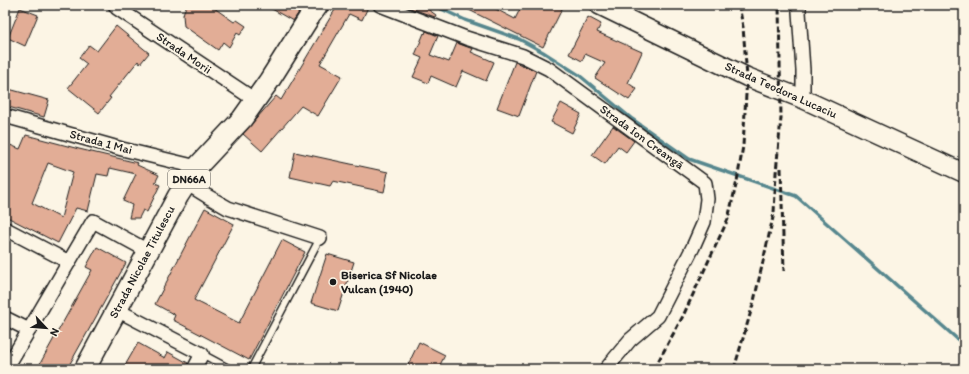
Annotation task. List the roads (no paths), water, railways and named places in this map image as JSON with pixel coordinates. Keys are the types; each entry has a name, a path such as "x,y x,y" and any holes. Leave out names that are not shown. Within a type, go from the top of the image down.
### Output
{"main road":[{"name":"Strada Nicolae Titulescu","path":"85,369 178,196 192,175 242,119 318,5"},
{"name":"Strada Teodora Lucaciu","path":"599,5 747,77 803,100 964,173"}],"street":[{"name":"Strada Morii","path":"115,5 117,8 255,100"},
{"name":"Strada Ion Creangă","path":"380,5 466,38 523,56 549,69 705,183 707,199 704,222 658,316 630,340 606,369"},
{"path":"799,5 803,70 803,100"},
{"name":"Strada 1 Mai","path":"5,116 122,149 192,175 207,196 228,208 320,238"},
{"path":"6,369 93,220 148,251"},
{"path":"5,230 6,228 69,262"},
{"path":"117,310 202,354 194,369"},
{"path":"5,318 29,330"}],"lane":[{"path":"251,369 320,238"},
{"path":"202,354 230,369"}],"waterway":[{"path":"433,5 465,20 519,39 543,52 579,75 632,119 689,159 796,196 964,345"}],"railway":[{"path":"654,369 683,316 728,219 737,181 743,146 747,77 743,27 739,5"},
{"path":"734,369 754,301 774,213 781,118 779,5"},
{"path":"781,168 784,271"}],"place":[{"name":"Biserica Sf Nicolae Vulcan (1940)","path":"333,282"}]}
